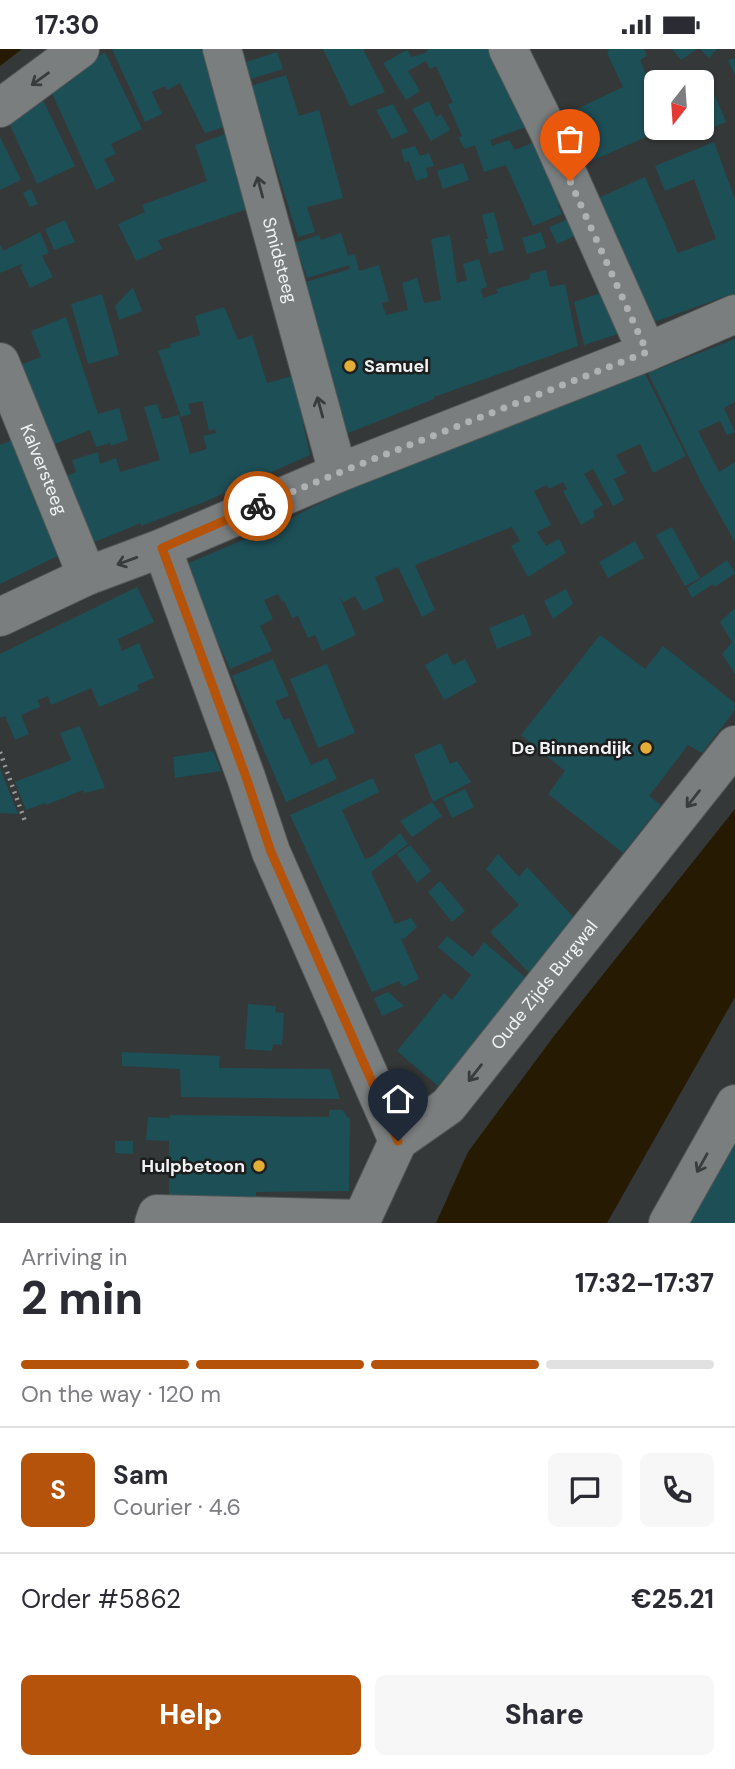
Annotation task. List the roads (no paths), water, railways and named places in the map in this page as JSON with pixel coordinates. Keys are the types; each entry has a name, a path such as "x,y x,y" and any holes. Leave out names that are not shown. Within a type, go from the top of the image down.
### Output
{"street":[{"path":"0,108 80,49"},
{"name":"Smidsteeg","path":"222,49 338,473"},
{"path":"508,49 647,352"},
{"path":"0,617 87,576 162,548 338,473 647,352 735,314"},
{"name":"Kalversteeg","path":"0,362 87,576"},
{"path":"154,1223 157,1215 360,1221 398,1141 271,852 162,548"},
{"name":"Oude Zijds Burgwal","path":"398,1141 449,1106 735,745"},
{"path":"668,1223 735,1104"}],"place":[{"name":"Samuel","path":"350,366"},
{"name":"De Binnendijk","path":"646,748"},
{"name":"Hulpbetoon","path":"259,1166"}]}
